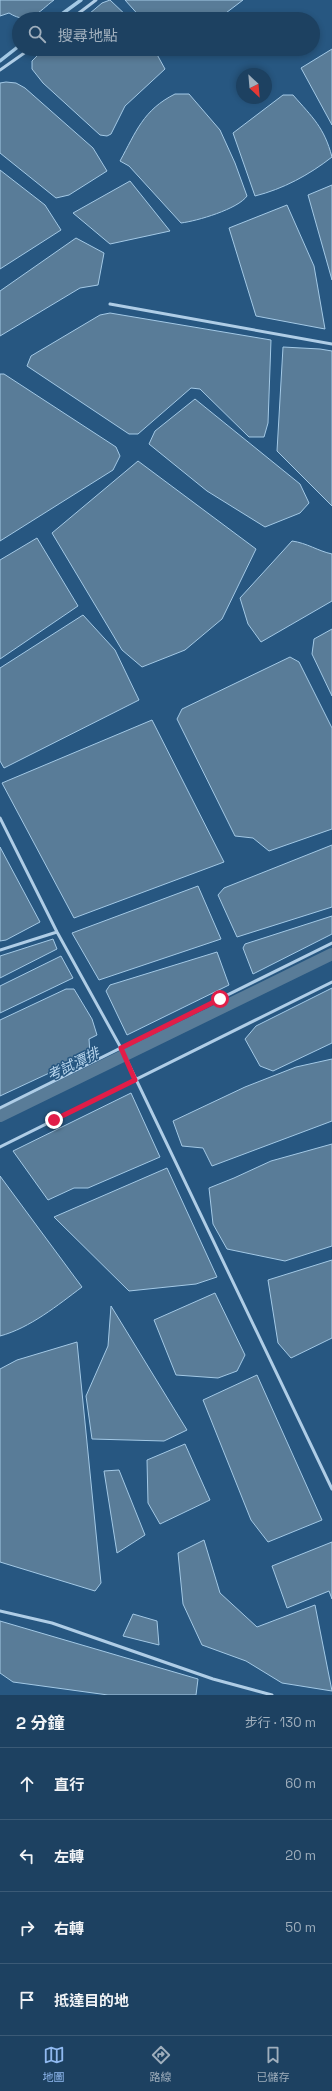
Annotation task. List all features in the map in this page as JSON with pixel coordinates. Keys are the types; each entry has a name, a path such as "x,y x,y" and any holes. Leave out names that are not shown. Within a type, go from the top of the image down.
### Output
{"lane":[{"path":"80,12 96,0"},
{"path":"0,70 20,56"},
{"path":"110,304 332,344"},
{"path":"0,818 57,932 123,1052 133,1076 332,1488"},
{"path":"0,950 57,932"},
{"path":"0,1108 332,943"},
{"path":"0,1147 332,982"},
{"path":"0,1612 52,1623 213,1679 272,1695"}],"water":[{"path":"0,0 54,0 39,12 12,12 12,15 9,13 0,16"},
{"path":"110,0 123,12 91,12 102,3"},
{"path":"125,0 243,0 227,12 136,12"},
{"path":"332,49 332,125 301,68"},
{"path":"37,56 158,56 165,69 125,106 111,134 107,136 100,135 43,83 32,69 32,61"},
{"path":"0,83 16,83 25,88 93,148 107,171 69,195 56,198 0,153"},
{"path":"175,94 189,94 220,130 235,163 247,196 242,201 226,210 197,220 181,223 129,166 120,161 136,131 148,115 164,100"},
{"path":"283,95 293,95 317,123 329,147 332,157 295,181 255,196 233,133"},
{"path":"0,170 45,205 61,230 0,269"},
{"path":"130,181 170,231 110,244 73,213"},
{"path":"332,185 332,280 308,195"},
{"path":"287,205 314,266 325,329 256,316 229,228"},
{"path":"76,238 104,253 98,285 80,288 0,336 0,291"},
{"path":"110,313 271,340 268,423 264,437 249,437 200,389 191,388 138,434 129,434 27,366 31,356 100,315"},
{"path":"283,347 332,351 332,506 277,451"},
{"path":"0,374 4,374 116,447 120,456 113,470 0,541"},
{"path":"195,399 300,484 309,503 300,513 265,527 207,491 149,444 155,431"},
{"path":"138,461 256,549 222,619 185,650 142,667 122,650 52,533"},
{"path":"37,538 78,606 0,659 0,560"},
{"path":"292,541 303,543 332,554 332,601 261,642 248,624 240,598"},
{"path":"83,615 115,650 139,700 4,768 0,761 0,668"},
{"path":"332,629 332,696 312,654 314,639"},
{"path":"290,657 299,662 332,728 332,829 269,851 253,838 235,836 177,719 182,709"},
{"path":"152,720 224,862 74,918 2,783"},
{"path":"332,845 332,907 237,937 218,895 224,888"},
{"path":"0,847 40,922 6,940 0,941"},
{"path":"198,886 221,939 99,980 72,933"},
{"path":"332,916 332,934 253,974 243,948 245,944"},
{"path":"53,939 57,949 0,978 0,956"},
{"path":"217,952 229,985 127,1035 106,991 110,985"},
{"path":"61,956 73,978 0,1013 0,986"},
{"path":"332,988 332,1043 273,1071 260,1066 245,1039 256,1026"},
{"path":"66,989 74,989 92,1019 97,1035 89,1039 90,1054 0,1096 0,1020"},
{"path":"332,1059 332,1121 212,1166 203,1148 182,1146 173,1121 245,1087 296,1067"},
{"path":"131,1093 160,1157 88,1188 74,1188 48,1200 13,1151"},
{"path":"332,1144 332,1246 285,1261 227,1249 213,1224 209,1188 271,1161"},
{"path":"167,1168 217,1277 196,1284 129,1291 54,1217"},
{"path":"0,1176 82,1287 33,1322 22,1328 0,1336"},
{"path":"332,1260 332,1338 291,1358 278,1343 268,1280"},
{"path":"215,1293 245,1355 237,1371 218,1378 176,1375 154,1320"},
{"path":"111,1306 187,1430 164,1441 92,1439 86,1396 108,1346"},
{"path":"77,1342 101,1583 95,1591 0,1562 0,1369 17,1360"},
{"path":"257,1375 322,1520 268,1542 251,1520 203,1400"},
{"path":"185,1444 210,1500 160,1524 148,1503 147,1460"},
{"path":"119,1470 145,1535 117,1553 104,1471"},
{"path":"204,1540 220,1593 257,1627 315,1605 332,1691 282,1683 246,1661 202,1645 183,1604 178,1553"},
{"path":"332,1542 332,1599 329,1591 287,1608 272,1566"},
{"path":"133,1614 157,1621 159,1645 123,1636"},
{"path":"0,1621 198,1679 196,1695 108,1695 13,1682 0,1673"}],"waterway":[{"path":"65,12 81,0"},
{"path":"0,61 12,52"},
{"name":"考試潭排","path":"0,1116 332,954"}],"route":[{"path":"54,1120 135,1080 121,1048 220,999"}]}
